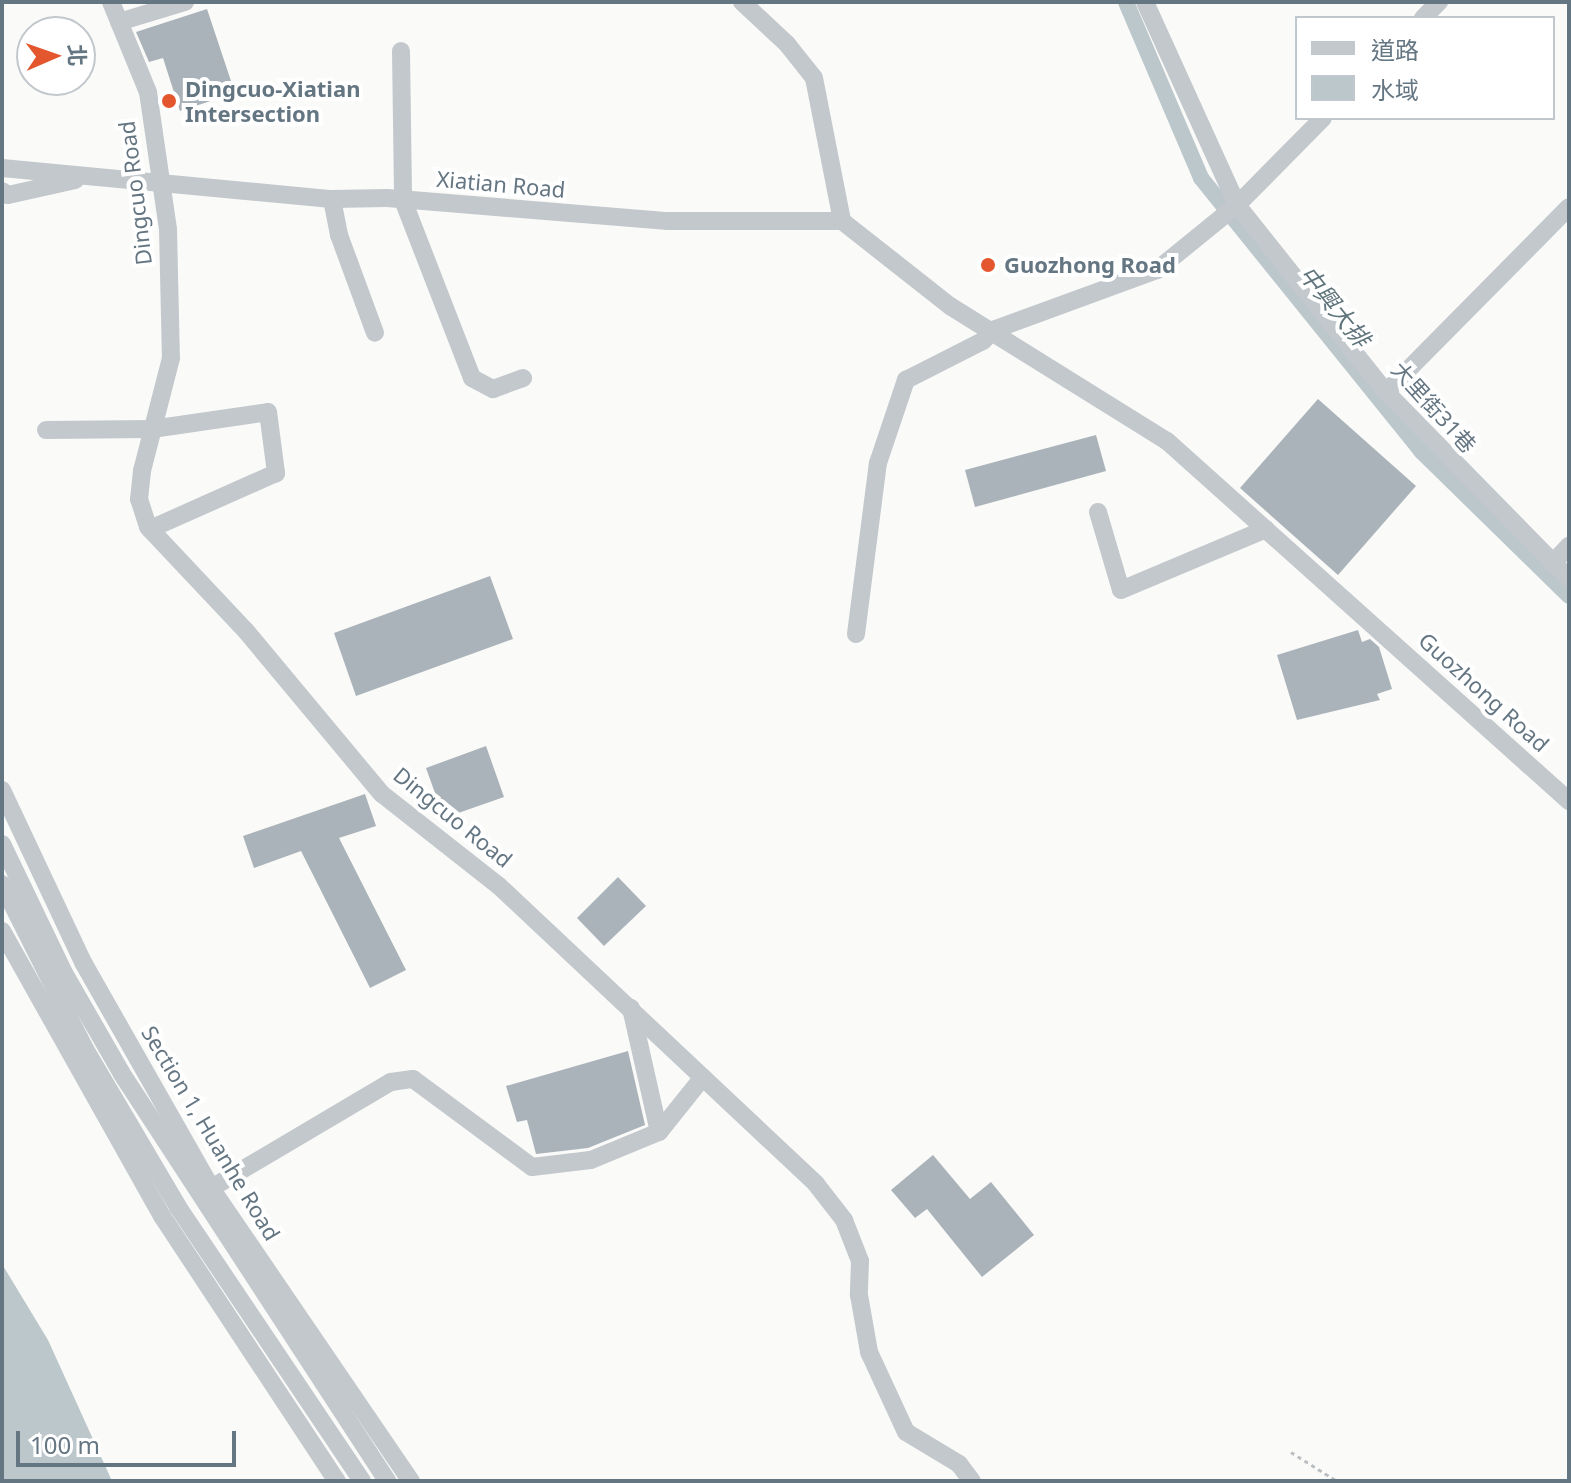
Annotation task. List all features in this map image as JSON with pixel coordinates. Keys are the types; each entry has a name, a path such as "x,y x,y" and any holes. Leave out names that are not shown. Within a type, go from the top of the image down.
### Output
{"street":[{"name":"Dingcuo Road","path":"111,2 148,92 158,182 168,229 171,358 152,429 139,499 150,529 246,631 382,794 499,886 816,1184 844,1220 860,1261 859,1295 869,1352 906,1432 959,1464 972,1481"},
{"path":"119,22 185,2"},
{"path":"742,2 787,44 814,78 842,221"},
{"name":"大里街31巷","path":"1145,2 1237,205 1386,392 1569,579"},
{"path":"401,51 403,200 472,378 493,389 523,378"},
{"path":"856,634 878,463 906,380 983,341 993,330 1157,270 1237,205 1321,120"},
{"name":"Xiatian Road","path":"2,168 332,199 403,200 668,221 842,221"},
{"path":"2,191 8,195 83,176"},
{"path":"332,199 339,235 375,333"},
{"path":"1386,392 1569,207"},
{"name":"Guozhong Road","path":"842,221 950,306 1167,441 1569,801"},
{"path":"46,430 152,429 268,412 276,473 215,504 150,529"},
{"path":"1098,512 1121,590 1266,529"},
{"path":"1552,564 1569,546"},
{"name":"Section 1, Huanhe Road","path":"2,790 84,964 204,1192 411,1481"},
{"name":"Section 1, Huanhe Road","path":"2,844 64,973 387,1481"},
{"path":"2,884 170,1212 362,1481"},
{"path":"2,931 170,1212 337,1481"},
{"path":"631,1008 659,1132"},
{"path":"170,1212 391,1082 413,1079 532,1167 591,1160 659,1132 703,1077"}],"path":[{"path":"1291,1452 1337,1481"}],"water":[{"path":"2,1264 48,1340 112,1481 2,1481"}],"building":[{"path":"207,9 235,93 180,111 163,58 149,62 136,32"},
{"path":"1318,399 1416,486 1338,575 1240,488"},
{"path":"1096,435 1106,471 975,507 965,470"},
{"path":"490,576 513,639 356,696 334,633"},
{"path":"1358,630 1362,642 1370,639 1379,647 1392,689 1377,694 1380,700 1297,720 1277,655"},
{"path":"486,746 504,797 444,818 426,768"},
{"path":"365,794 376,826 339,838 406,970 370,988 301,851 254,868 243,836"},
{"path":"618,877 646,906 604,946 577,918"},
{"path":"628,1051 645,1125 588,1148 536,1154 527,1120 517,1122 506,1086"},
{"path":"933,1155 970,1199 991,1182 1034,1235 982,1277 927,1209 915,1218 891,1190"}],"waterway":[{"name":"中興大排","path":"1126,2 1201,178 1421,451 1569,596"}],"place":[{"name":"Dingcuo-Xiatian Intersection","path":"169,101"},
{"name":"Guozhong Road","path":"988,265"}]}
